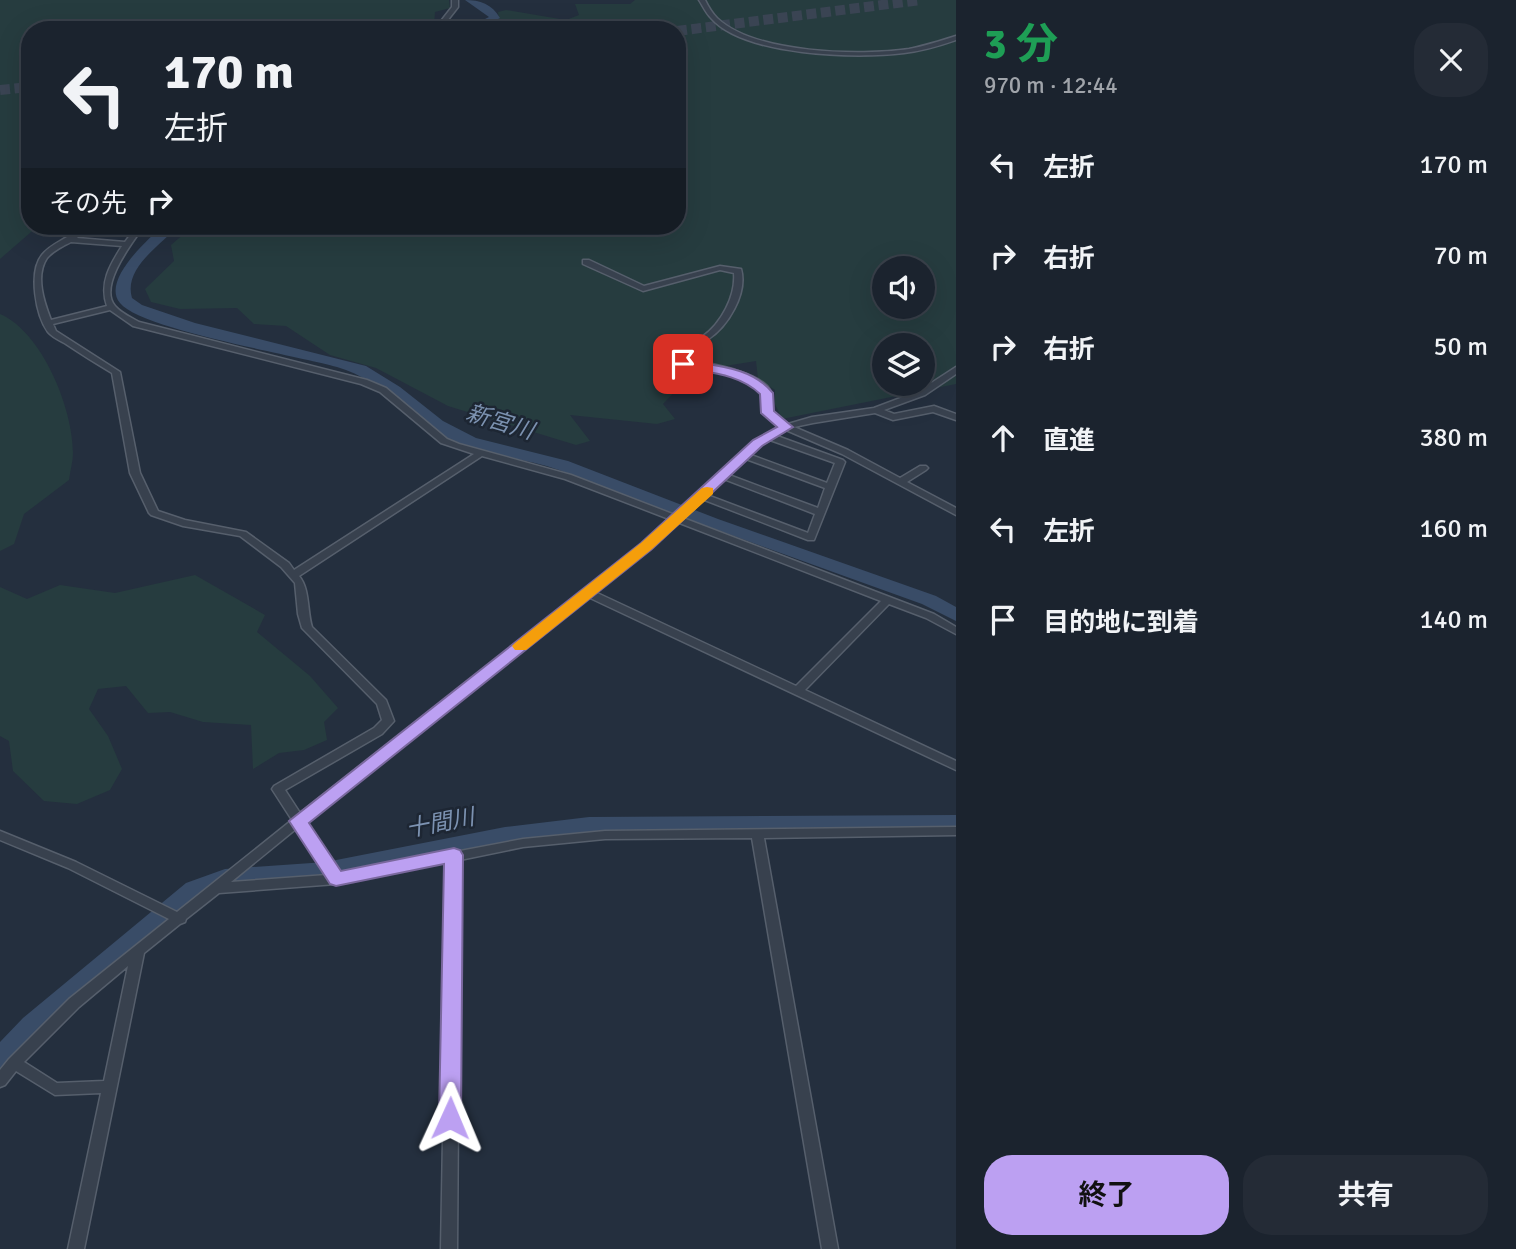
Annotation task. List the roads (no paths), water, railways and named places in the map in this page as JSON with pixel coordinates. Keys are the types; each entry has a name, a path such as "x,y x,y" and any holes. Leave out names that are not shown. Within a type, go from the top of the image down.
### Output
{"street":[{"path":"444,21 455,7 455,0"},
{"path":"702,0 710,15 726,27 747,37 785,47 830,53 877,54 920,49 956,38"},
{"path":"76,235 50,251 39,270 37,285 52,332 116,372 135,472 154,513 183,523 243,534 295,574 300,583 307,628 382,703 388,720 378,731 278,789 336,879"},
{"path":"134,235 108,278 106,290 111,307 136,324 364,382 383,390 444,441 681,514 930,617 956,631"},
{"path":"71,240 128,244"},
{"path":"586,262 643,289 720,268 738,271 738,289 716,328 706,337 680,348 672,356 673,359 683,364 743,375 753,380 767,393 768,413 786,427 837,448 956,512"},
{"path":"48,323 111,307"},
{"path":"0,1081 14,1063 74,1003 219,888 298,821 589,593 768,436 786,427 812,420 876,410 922,393 956,370"},
{"path":"876,410 893,416 934,409 956,417"},
{"path":"702,496 811,538 840,462 768,436"},
{"path":"295,574 481,453"},
{"path":"746,456 830,488"},
{"path":"900,482 923,468"},
{"path":"724,476 821,513"},
{"path":"589,593 956,766"},
{"path":"797,691 887,600"},
{"path":"219,888 336,879 523,843 605,835 956,831"},
{"path":"757,834 830,1249"},
{"path":"0,835 72,865 180,919"},
{"path":"449,1249 454,855"},
{"path":"76,1249 138,951"},
{"path":"14,1063 55,1089 110,1087"}],"waterway":[{"name":"新宮川","path":"470,0 491,11 495,18 488,21"},
{"name":"新宮川","path":"161,235 138,259 124,281 122,291 125,300 136,308 190,327 361,370 394,390 453,435 470,442 562,465 651,500 929,600 956,615"},
{"name":"十間川","path":"0,1059 32,1025 158,918 194,889 225,877 326,870 505,835 589,825 956,823"}],"tunnel":[{"path":"686,30 921,0"},
{"path":"0,90 21,88"}]}
